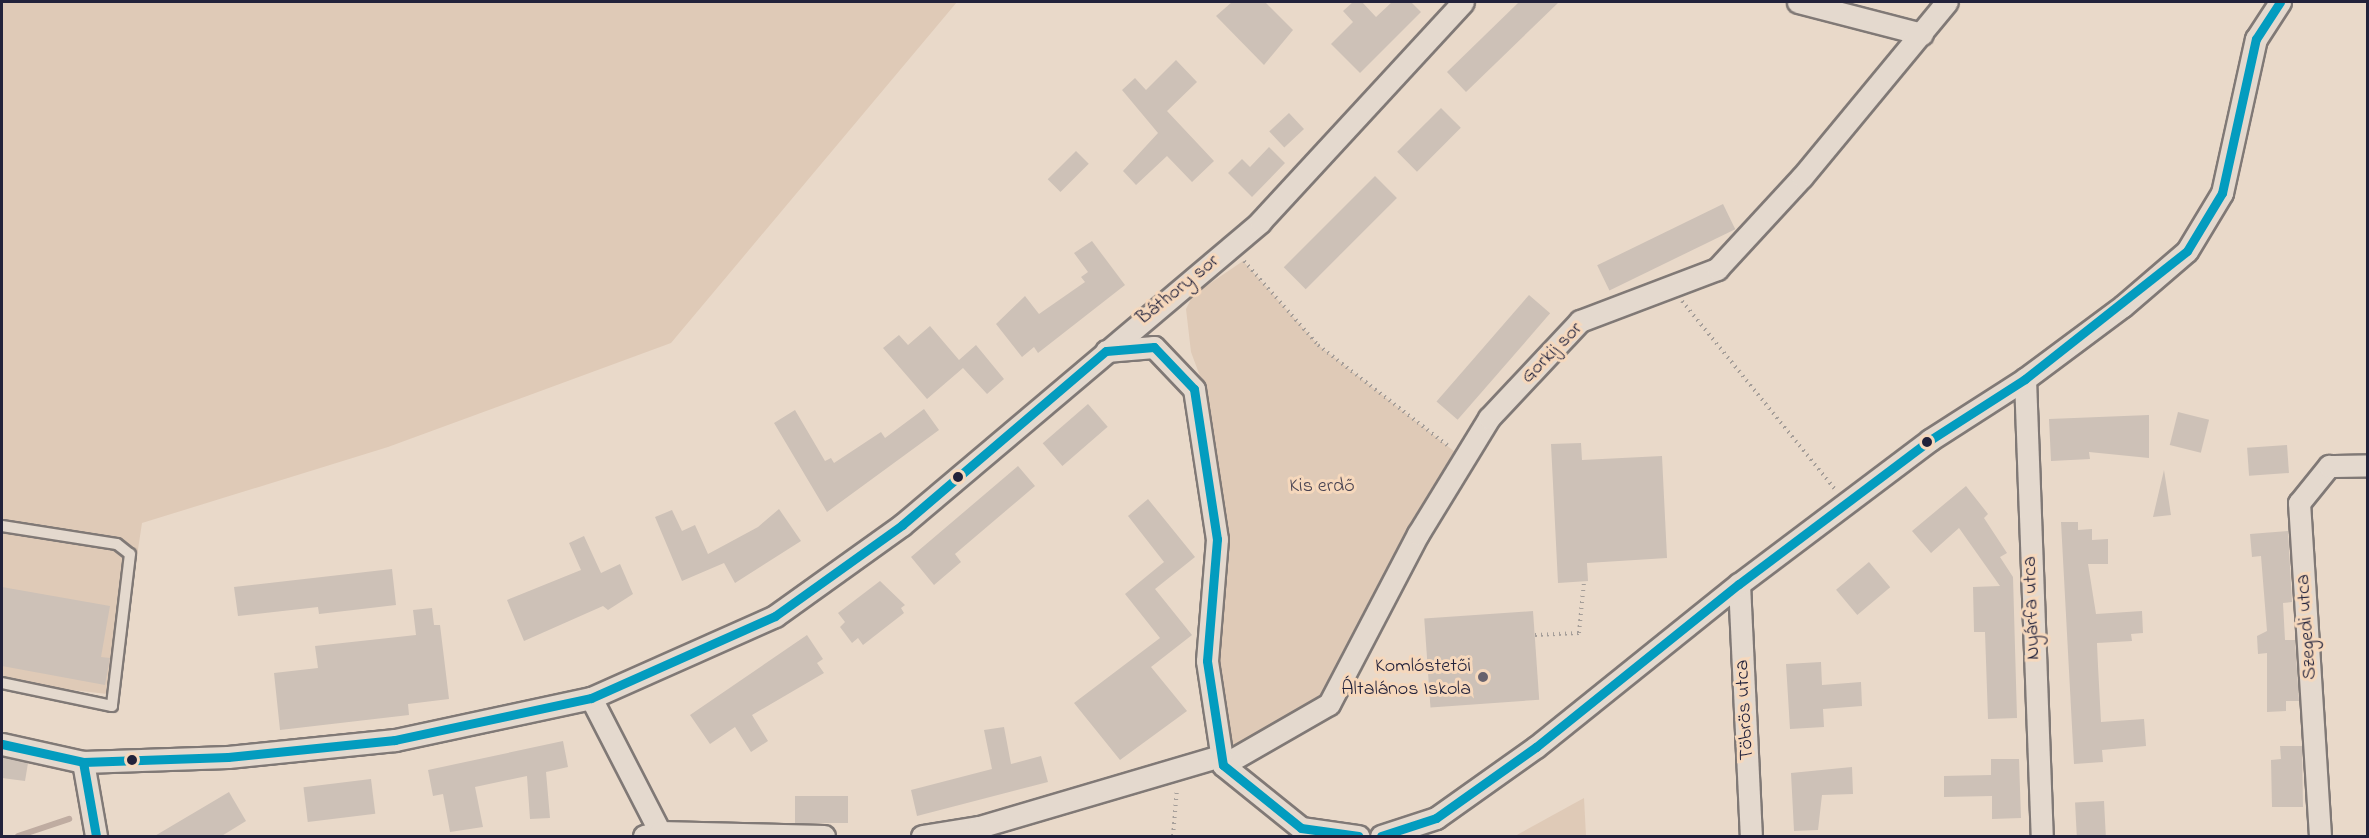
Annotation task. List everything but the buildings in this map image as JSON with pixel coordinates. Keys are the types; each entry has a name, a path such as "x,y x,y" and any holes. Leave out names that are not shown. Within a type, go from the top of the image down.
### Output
{"street":[{"name":"Báthory sor","path":"2,744 83,762 228,757 395,740 591,698 775,616 902,525 1260,222 1463,2"},
{"path":"1798,2 1922,34"},
{"name":"Gorkij sor","path":"922,837 979,827 1222,760 1329,704 1418,534 1489,418 1580,321 1718,268 1922,34 1947,2"},
{"path":"1381,837 1445,811 1536,747 1739,584 1930,440 2025,379 2187,251 2222,193 2256,39 2280,2"},
{"path":"1106,351 1154,348 1194,389 1217,539 1207,661 1222,760 1301,828 1358,837"},
{"name":"Nyárfa utca","path":"2025,379 2042,837"},
{"name":"Szegedi utca","path":"2320,837 2299,503 2329,466 2367,465"},
{"name":"Töbrös utca","path":"1739,584 1751,837"},
{"path":"591,698 652,834 824,837"},
{"path":"83,762 96,837"}],"lane":[{"path":"2,526 117,544 130,554 112,706 2,683"}],"path":[{"path":"1231,247 1318,345 1464,459"},
{"path":"1671,286 1846,503"},
{"path":"1534,636 1579,633 1584,582"},
{"path":"1173,837 1178,771"}],"shaded area":[{"path":"2,2 957,2 671,343 388,447 142,523 116,695 2,682"},
{"name":"Kis erdő","path":"1243,261 1318,345 1464,459 1329,704 1221,756 1207,661 1217,539 1204,387 1191,352 1186,309 1193,295"},
{"path":"1584,798 1586,836 1515,836"}],"waterway":[{"path":"18,836 69,819"}],"transit line":[{"path":"1381,836 1436,818 1536,747 1739,584 1930,440 2025,379 2187,251 2222,193 2256,39 2280,2"},
{"path":"2,744 83,762 228,757 395,740 591,698 775,616 902,525 1106,351 1154,347 1194,389 1217,539 1207,661 1223,765 1301,828 1358,836"},
{"path":"83,762 96,836"}],"place":[{"name":"Komlóstetői Általános Iskola","path":"1483,677"}]}
